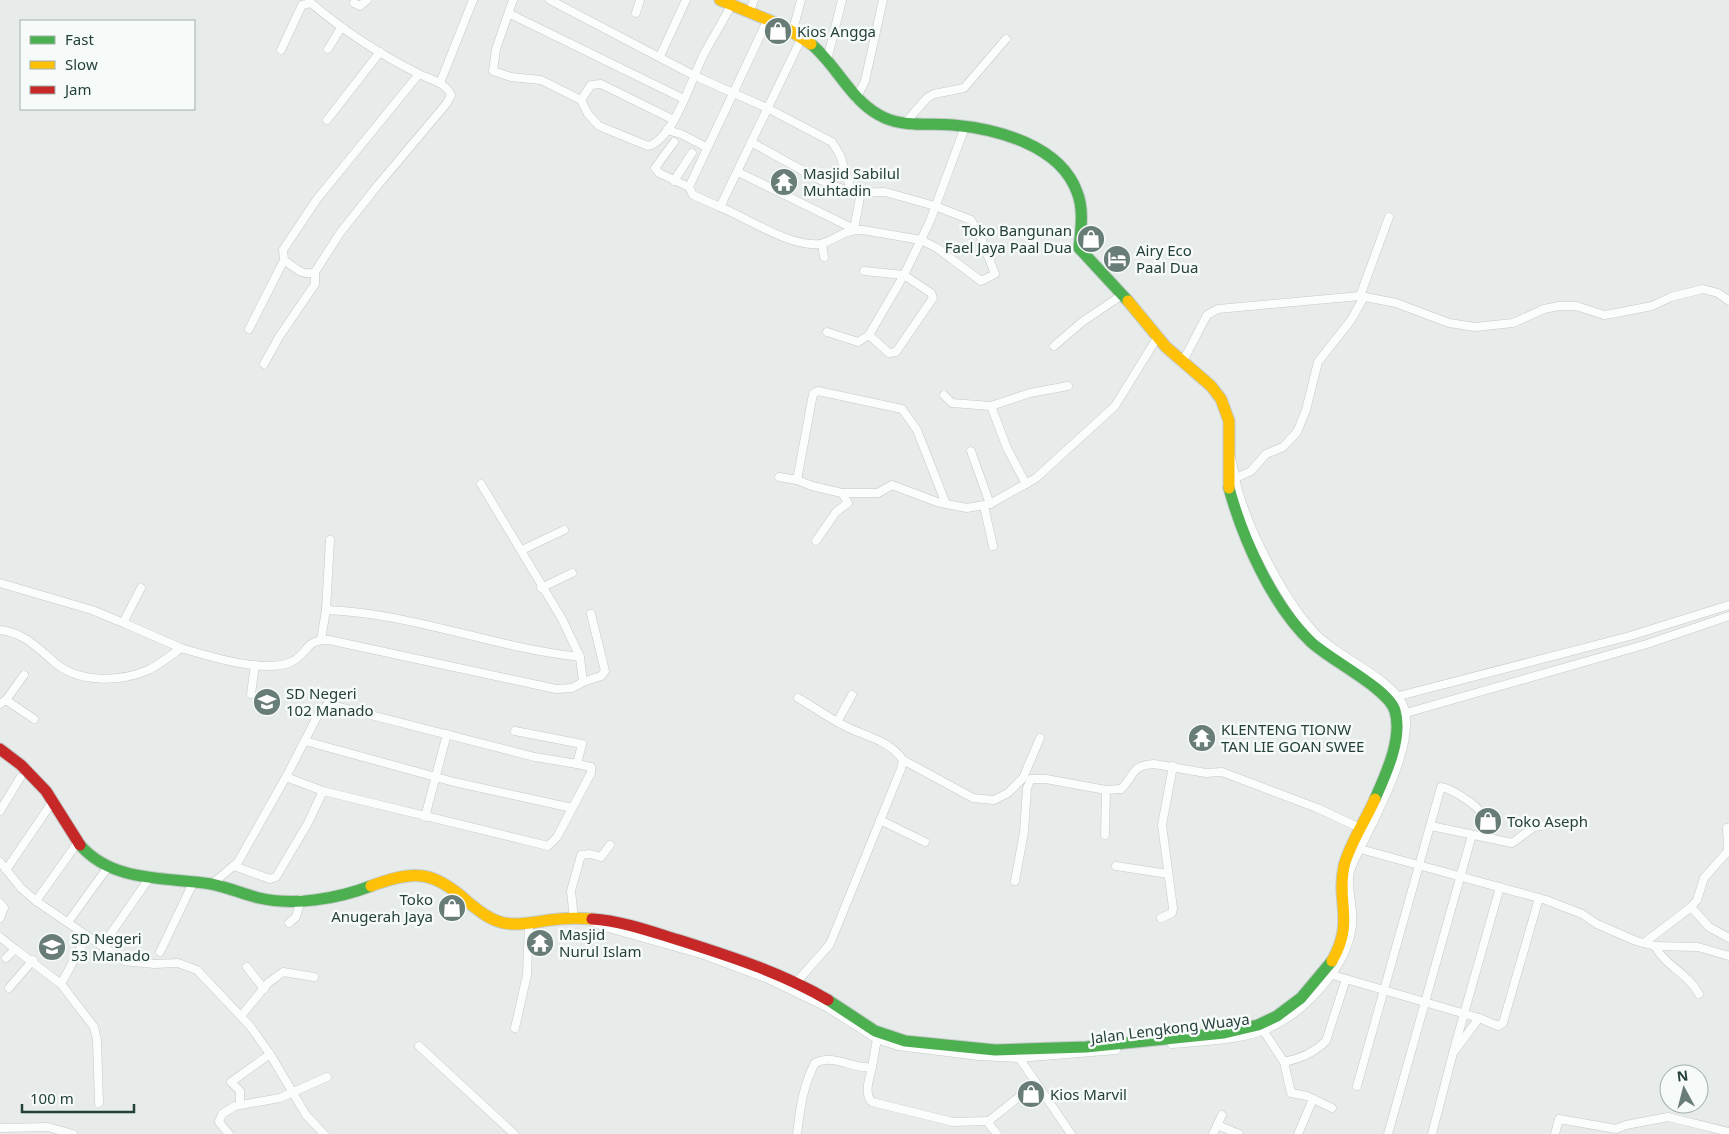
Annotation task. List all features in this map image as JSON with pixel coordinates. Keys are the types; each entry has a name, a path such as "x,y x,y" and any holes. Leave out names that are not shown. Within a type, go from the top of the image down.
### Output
{"street":[{"path":"354,3 360,6 367,0"},
{"path":"440,83 473,0"},
{"path":"513,0 510,14 496,49 493,71 511,77 541,80 581,100 588,114 599,126 640,145 648,146 655,143 674,120 704,55 731,5"},
{"path":"550,0 695,76 767,108 832,142 837,147 857,193 854,229"},
{"path":"636,13 640,0"},
{"path":"660,56 686,0"},
{"path":"720,0 750,11 797,34 827,60 856,99 868,109 889,120 993,131 1031,146 1054,160 1067,172 1077,193 1081,208 1079,248 1122,295 1157,338 1221,399 1229,423 1229,451"},
{"path":"750,11 754,0"},
{"path":"720,207 767,108 797,34 801,0"},
{"path":"827,60 842,0"},
{"path":"856,99 865,81 883,0"},
{"path":"264,364 279,336 315,284 315,272 340,233 447,103 451,95 448,89 440,83 419,74 341,28 311,3 302,5 281,50"},
{"path":"510,14 684,99"},
{"path":"689,187 706,147 768,19"},
{"path":"328,49 341,28"},
{"path":"906,122 927,98 934,94 964,88 1006,39"},
{"path":"327,120 380,52"},
{"path":"249,328 284,260 283,250 317,199 419,74"},
{"path":"581,100 591,85 601,84 674,120"},
{"path":"827,332 858,342 868,335 904,275 921,240 965,127"},
{"path":"667,130 681,134 706,147"},
{"path":"674,142 655,168 659,173 689,187 693,195 798,242 822,244 841,233 854,229"},
{"path":"738,172 854,229 921,240 936,248 980,281 995,274 974,223 935,206 885,192 857,193 816,178 750,142"},
{"path":"674,181 692,153"},
{"path":"1236,478 1250,471 1266,454 1282,447 1297,432 1306,410 1318,362 1351,320 1362,296 1389,217"},
{"path":"822,244 824,257"},
{"path":"284,260 302,273 309,274 315,272"},
{"path":"864,271 904,275 931,293 932,300 896,352 889,353 868,335"},
{"path":"1182,363 1207,315 1211,311 1362,296 1396,303 1434,320 1475,327 1513,323 1544,309 1559,306 1576,306 1604,314 1611,314 1652,306 1685,293 1703,289 1718,293 1729,301"},
{"path":"1054,346 1082,322 1122,295"},
{"path":"779,477 797,480 812,486 842,493 881,493 892,485 946,504 967,508 987,505 1026,484 1106,415 1125,392 1157,338"},
{"path":"944,394 952,403 991,406 1030,393 1068,386"},
{"path":"797,480 813,394 818,390 902,409 917,430 946,504"},
{"path":"991,406 1007,448 1026,484"},
{"path":"971,451 987,505 993,546"},
{"name":"Jalan Lengkong Wuaya","path":"0,749 25,770 53,801 78,842 93,859 108,867 126,873 212,884 265,898 301,900 344,895 397,876 410,874 430,875 454,888 477,911 492,919 512,924 555,919 606,920 703,948 795,984 820,996 879,1032 897,1040 962,1049 1018,1055 1221,1033 1255,1026 1268,1022 1293,1005 1328,973 1343,935 1346,919 1341,879 1344,863 1386,772 1395,746 1398,727 1396,709 1387,696 1325,653 1296,625 1255,543 1239,496 1229,451"},
{"name":"Jalan Lengkong Wuaya","path":"591,921 605,927 704,955 791,988 828,1008 877,1039 912,1048 979,1056 1018,1055 1211,1040 1263,1030 1297,1009 1342,956 1352,924 1349,877 1400,755 1405,740 1406,713 1399,696 1317,636 1288,597 1255,543 1240,523 1229,486 1229,451"},
{"path":"481,484 522,550 541,588 562,619 580,657 583,682"},
{"path":"816,541 833,516 848,502 842,493"},
{"path":"522,550 564,530"},
{"path":"321,640 326,610 330,540"},
{"path":"541,588 572,573"},
{"path":"0,583 92,610 181,648 230,662 255,665 285,664 293,662 310,643 321,640 355,645 556,689 572,688 601,676 605,671 591,614"},
{"path":"126,624 125,619 141,588"},
{"path":"1399,696 1630,636 1729,605"},
{"path":"326,610 384,615 497,643 580,657"},
{"path":"1406,713 1638,647 1729,616"},
{"path":"0,630 28,639 68,671 98,678 124,677 146,670 181,648"},
{"path":"251,694 255,665"},
{"path":"24,675 3,702 34,719"},
{"path":"837,722 852,695"},
{"path":"798,698 837,722 886,744 897,751 903,760 973,798 994,800 1008,793 1023,778 1040,738"},
{"path":"212,884 234,866 286,777 319,713 328,704 535,758 591,767 588,779 558,837 548,846 323,791 286,777"},
{"path":"516,730 582,744 577,764"},
{"path":"425,817 446,734"},
{"path":"305,741 435,776 572,808"},
{"path":"795,984 830,944 901,770 903,760"},
{"path":"1014,881 1024,832 1026,788 1031,779 1046,779 1106,790 1120,790 1131,774 1146,764 1172,766 1206,773 1222,772 1317,808 1360,828"},
{"path":"1161,918 1172,913 1173,908 1162,824 1172,766"},
{"path":"0,811 20,778"},
{"path":"1357,1086 1385,992 1431,826 1438,794 1443,787 1453,791 1479,810 1482,815 1482,828"},
{"path":"1105,835 1106,790"},
{"path":"234,866 270,879 276,876 308,823 323,791"},
{"path":"6,870 53,801"},
{"path":"880,820 925,842"},
{"path":"1431,826 1512,843 1534,827 1546,824"},
{"path":"1644,942 1691,907 1697,900 1704,878 1728,851 1727,828"},
{"path":"1388,1134 1472,835"},
{"path":"36,901 78,842"},
{"path":"574,919 571,890 581,855 590,854 601,857 610,845"},
{"path":"1360,849 1539,898 1582,914 1626,938 1655,946 1698,947 1729,956"},
{"path":"0,862 21,888 36,901 124,961 187,965 197,970 242,1016 270,1054 306,1115 324,1134"},
{"path":"1116,866 1168,874"},
{"path":"68,922 108,867"},
{"path":"103,945 150,877"},
{"path":"160,952 193,883"},
{"path":"1432,1134 1500,887"},
{"path":"1328,973 1385,992 1479,1018 1498,1026 1503,1023 1539,898"},
{"path":"289,923 296,917 301,900"},
{"path":"0,902 4,908 0,918"},
{"path":"1691,907 1709,927 1729,938"},
{"path":"515,1028 527,975 529,923"},
{"path":"61,984 87,936"},
{"path":"0,937 33,960 41,970 61,984 91,1020 97,1040 98,1102"},
{"path":"1655,946 1666,961 1684,974 1699,994"},
{"path":"6,958 16,949"},
{"path":"9,988 33,960"},
{"path":"247,967 264,989"},
{"path":"242,1016 275,977 286,971 314,977"},
{"path":"1284,1062 1298,1059 1318,1048 1326,1041 1346,979"},
{"path":"1453,1053 1479,1018"},
{"path":"1263,1030 1284,1062 1291,1093 1313,1099 1332,1108"},
{"path":"877,1039 867,1087 868,1097 872,1102 947,1121 989,1121 1035,1084"},
{"path":"419,1046 514,1134"},
{"path":"240,1104 241,1094 231,1082 270,1054"},
{"path":"1018,1055 1035,1084 1071,1134"},
{"path":"798,1134 807,1077 815,1062 831,1059 866,1068 872,1067"},
{"path":"229,1134 219,1124 219,1118 228,1110 240,1104 293,1094 327,1077"},
{"path":"1298,1134 1313,1099"},
{"path":"1213,1134 1222,1115"},
{"path":"1560,1119 1616,1130 1626,1125 1668,1117 1729,1132"},
{"path":"1555,1134 1560,1119"},
{"path":"1560,1119 1611,1134"},
{"path":"989,1121 996,1134"},
{"path":"1217,1125 1239,1134"},
{"path":"0,1128 48,1127 73,1134"}],"traffic: fast":[{"path":"811,44 821,53 854,94 873,111 885,118 901,123 953,125 989,131 1025,142 1057,162 1069,176 1081,205 1079,248 1128,301"},
{"path":"1229,488 1251,549 1284,610 1311,642 1382,693 1395,711 1397,722 1395,744 1375,799"},
{"path":"80,845 93,857 108,866 124,872 158,879 211,884 272,900 301,901 330,898 371,886"},
{"path":"828,1000 875,1031 905,1041 995,1050 1086,1047 1224,1033 1258,1025 1277,1016 1301,998 1332,961"}],"traffic: slow":[{"path":"720,0 783,26 811,44"},
{"path":"1128,301 1166,347 1211,386 1221,399 1229,421 1229,488"},
{"path":"1332,961 1339,947 1344,923 1342,891 1344,866 1350,849 1375,799"},
{"path":"371,886 399,877 422,876 444,884 456,891 485,915 504,923 521,924 560,919 592,919"}],"traffic: jam":[{"path":"0,749 21,765 46,791 80,845"},
{"path":"592,919 637,927 719,953 775,974 828,1000"}],"place":[{"name":"Kios Angga","path":"778,31"},
{"name":"Masjid Sabilul Muhtadin","path":"784,182"},
{"name":"Toko Bangunan Fael Jaya Paal Dua","path":"1091,239"},
{"name":"Airy Eco Paal Dua","path":"1117,259"},
{"name":"SD Negeri 102 Manado","path":"267,702"},
{"name":"KLENTENG TIONW TAN LIE GOAN SWEE","path":"1202,738"},
{"name":"Toko Aseph","path":"1488,821"},
{"name":"Toko Anugerah Jaya","path":"452,908"},
{"name":"Masjid Nurul Islam","path":"540,943"},
{"name":"SD Negeri 53 Manado","path":"52,947"},
{"name":"Kios Marvil","path":"1031,1094"}]}
